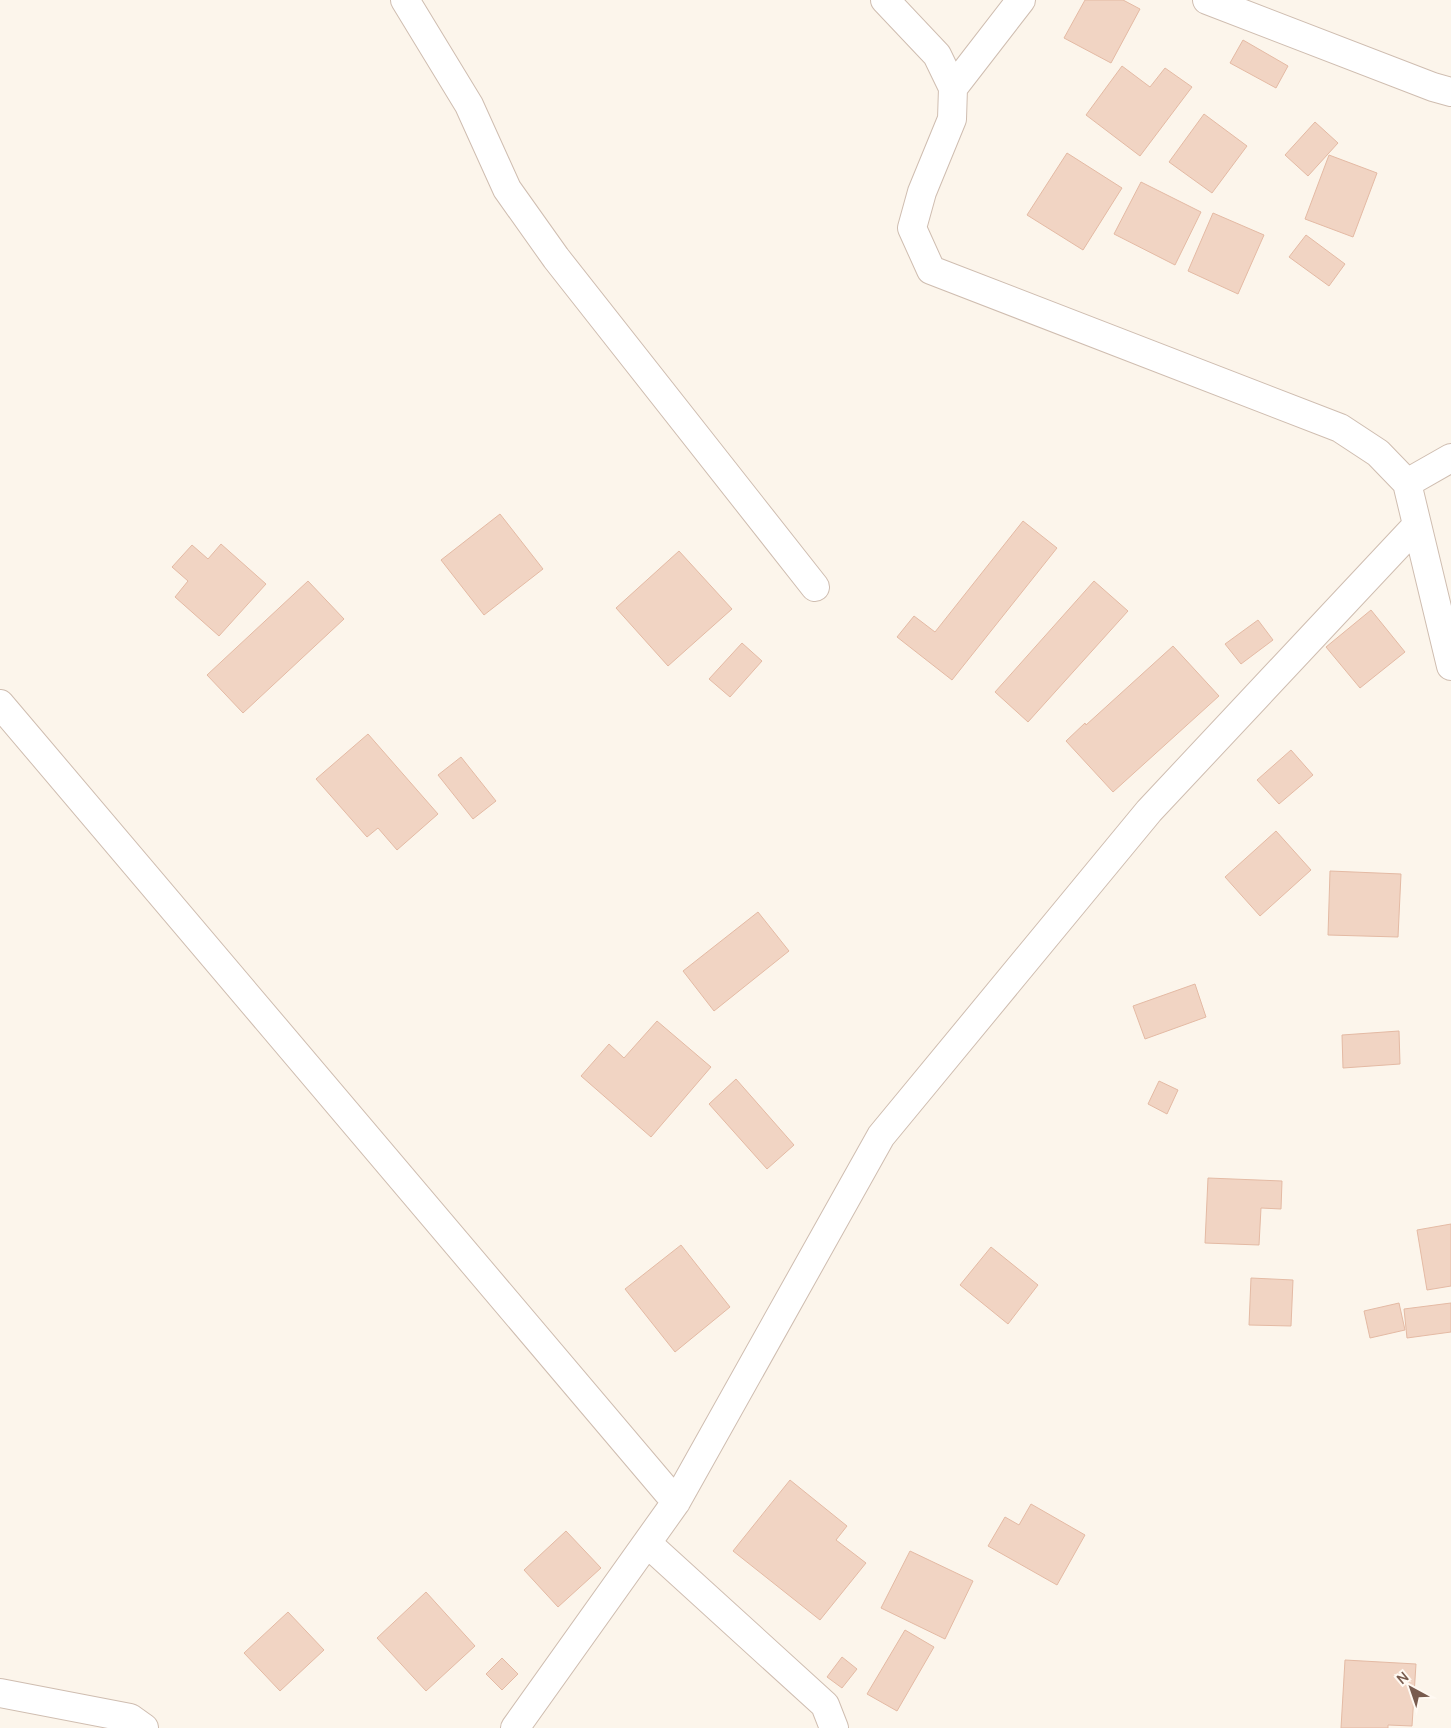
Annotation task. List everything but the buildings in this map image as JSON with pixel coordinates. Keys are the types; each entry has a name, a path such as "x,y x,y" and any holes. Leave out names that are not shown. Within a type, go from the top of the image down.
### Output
{"street":[{"path":"405,0 469,105 507,189 556,258 815,587"},
{"path":"885,0 937,55 953,88 952,119 922,192 912,228 931,270 1340,428 1378,453 1407,483 1451,666"},
{"path":"953,88 1021,0"},
{"path":"1207,0 1433,87 1451,92"},
{"path":"1407,483 1451,458"},
{"path":"515,1728 676,1502 881,1136 1149,811 1417,525"},
{"path":"0,704 676,1502"},
{"path":"647,1543 825,1705 834,1728"},
{"path":"0,1693 130,1718 144,1728"}]}
